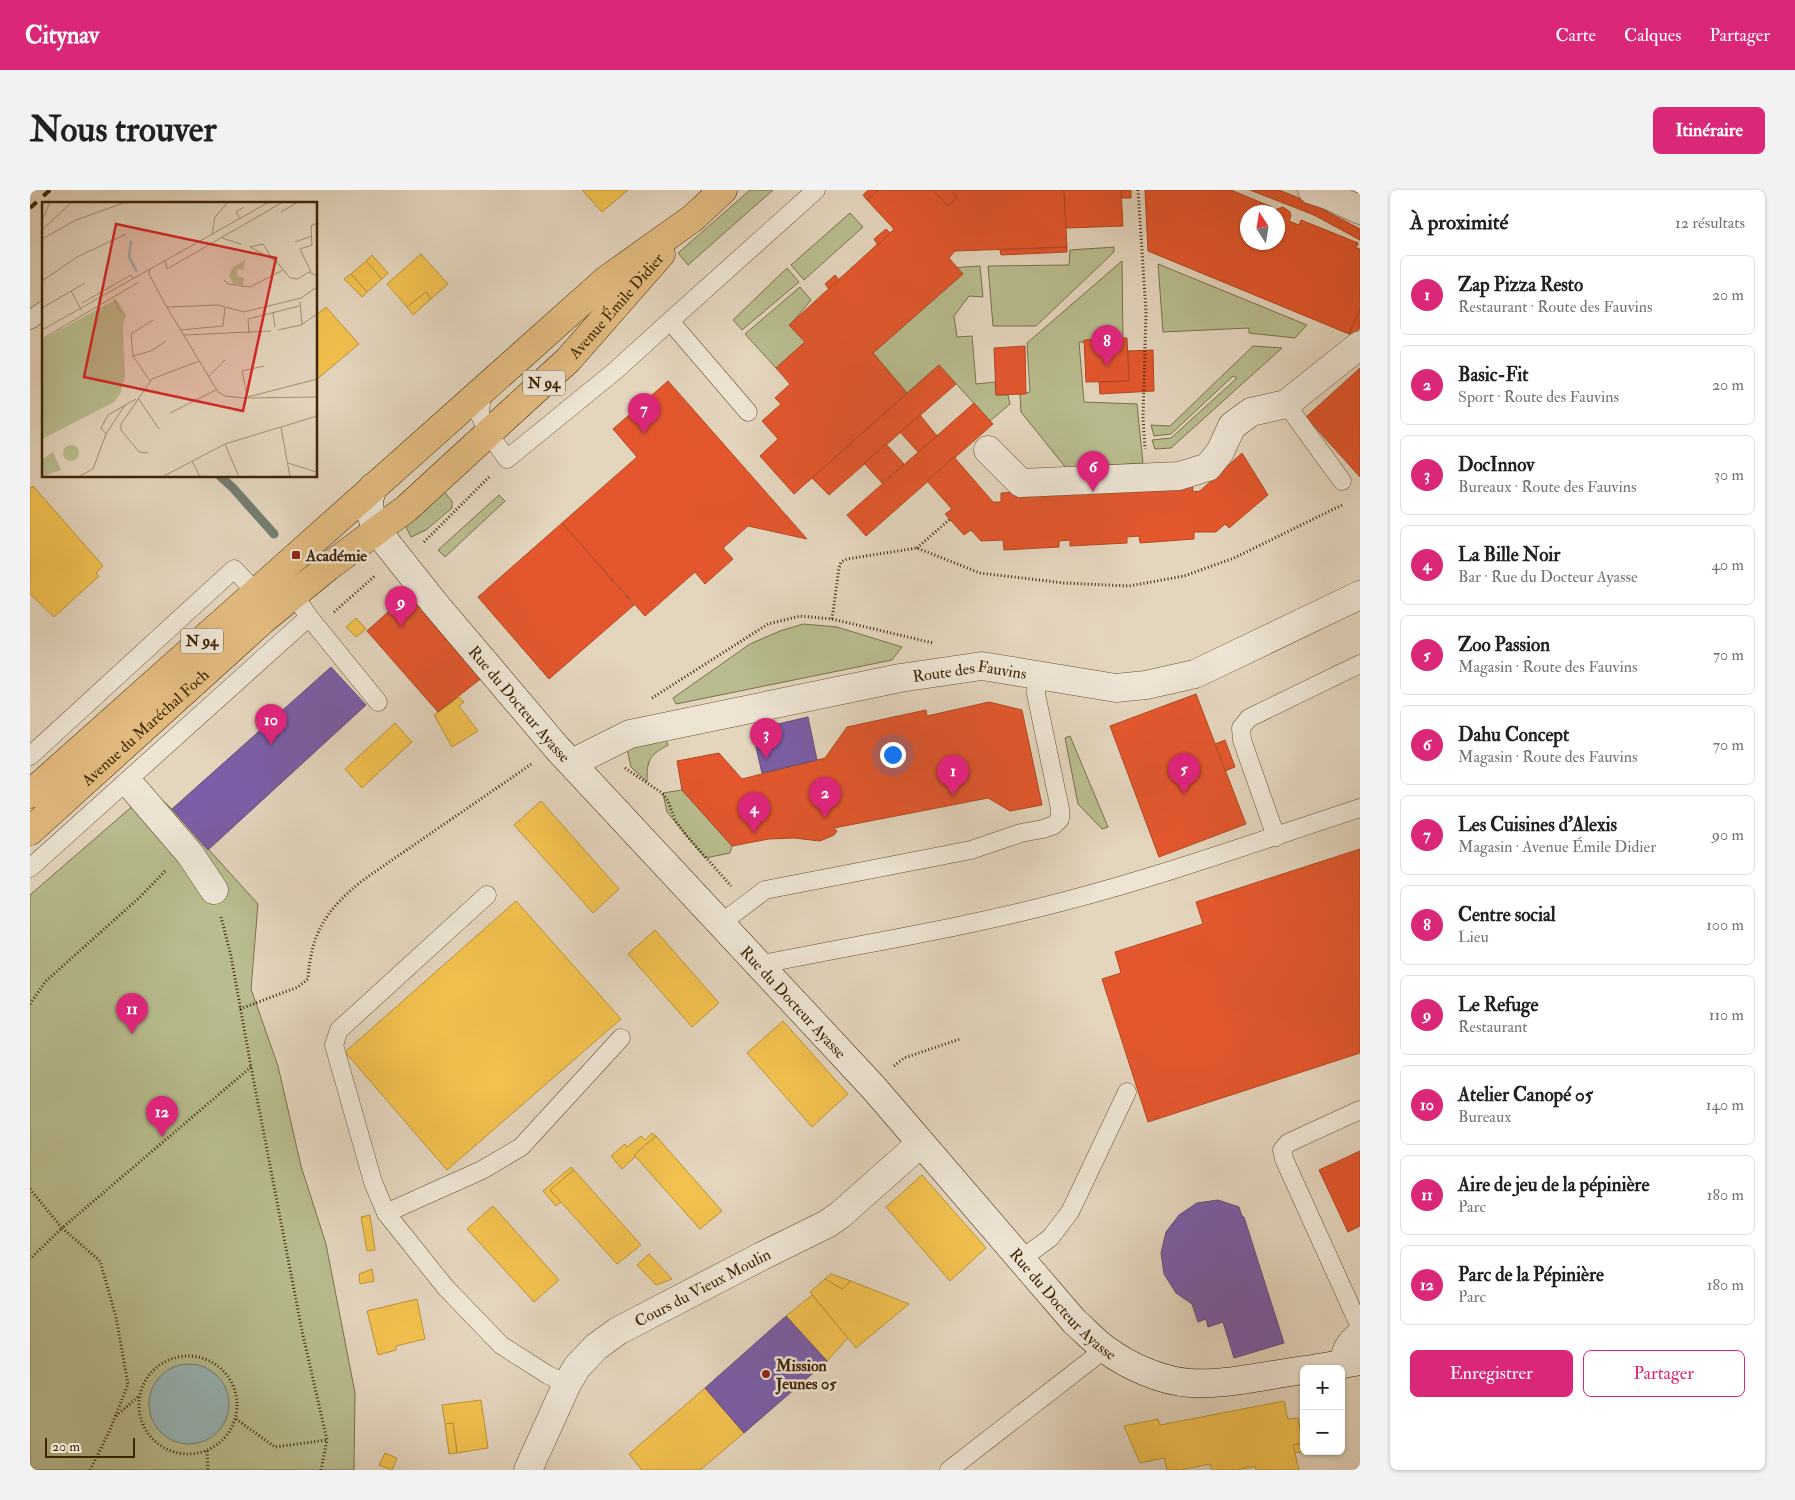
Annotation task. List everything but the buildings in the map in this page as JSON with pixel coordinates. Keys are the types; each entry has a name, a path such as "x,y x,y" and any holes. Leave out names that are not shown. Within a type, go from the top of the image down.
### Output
{"main road":[{"name":"Avenue Émile Didier","path":"377,531 407,508 568,360 693,218 723,190"},
{"name":"Avenue Émile Didier","path":"373,487 606,280 693,218"},
{"name":"Avenue du Maréchal Foch","path":"30,794 373,487"},
{"name":"Avenue du Maréchal Foch","path":"30,831 256,626 301,606 328,567 377,531"}],"street":[{"path":"1322,192 1360,210"},
{"path":"988,450 1021,483 1179,476 1208,466 1220,452 1232,426 1251,412 1286,404 1360,346"},
{"name":"Rue du Docteur Ayasse","path":"373,487 369,500 370,512 377,531 435,604 560,750 873,1087 1074,1321 1105,1349 1125,1361 1171,1380 1190,1383 1218,1382 1300,1371"},
{"name":"Route des Fauvins","path":"560,750 900,678 982,666 1116,688 1146,685 1196,674 1360,595"},
{"path":"135,790 190,854 214,890"},
{"name":"Cours du Vieux Moulin","path":"528,1470 577,1367 596,1347 618,1331 827,1224 840,1215 920,1144"},
{"path":"1339,1365 1352,1363 1345,1352 1350,1343 1360,1335"}],"lane":[{"path":"482,390 480,416 488,433 507,459 615,371 816,190"},
{"path":"30,320 42,311"},
{"path":"670,321 748,412"},
{"path":"1286,404 1342,481"},
{"path":"30,756 234,569 256,592"},
{"path":"30,868 301,606 378,702"},
{"path":"1276,837 1242,740 1241,728 1249,718 1360,664"},
{"path":"720,924 765,890 972,850 1054,824 1060,819 1060,809 1036,694 1037,674"},
{"path":"758,965 991,918 1089,895 1276,837 1360,808"},
{"path":"487,895 339,1030 334,1045 373,1182 386,1213 446,1288 502,1345 548,1375 568,1384"},
{"path":"386,1213 482,1170 521,1147 621,1038"},
{"path":"1020,1260 1050,1238 1070,1212 1127,1092"},
{"path":"1360,1110 1288,1144 1282,1150 1284,1159 1360,1327"},
{"path":"949,1470 1105,1349"}],"path":[{"path":"1138,190 1146,312 1143,417"},
{"path":"418,548 507,459"},
{"path":"832,619 839,568 841,562 847,560 917,548 980,573 1064,583 1129,586 1184,576 1234,558 1344,504"},
{"path":"917,548 950,519"},
{"path":"646,702 768,624 800,616 832,619 940,644"},
{"path":"240,1009 298,987 308,979 309,958 327,914 344,895 371,874 545,754 560,750"},
{"path":"30,1004 46,981 140,897 173,863"},
{"path":"214,890 231,956 302,1331 327,1440 320,1470"},
{"path":"873,1087 891,1068 904,1058 960,1040"},
{"path":"30,1259 62,1228 251,1067"},
{"path":"30,1189 62,1228 100,1261 116,1317 128,1384 90,1470"},
{"path":"184,1356 200,1357 216,1363 227,1373 235,1388 239,1403 236,1420 230,1433 220,1443 207,1451 177,1454 163,1448 151,1438 143,1426 139,1411 139,1396 145,1381 155,1368 169,1359 184,1356"},
{"path":"115,1417 139,1396"},
{"path":"236,1420 274,1447 327,1440"},
{"path":"207,1451 208,1470"}],"green space":[{"path":"750,190 773,190 688,265 678,253"},
{"path":"850,213 863,227 804,280 791,265"},
{"path":"1114,247 1114,252 1036,326 993,326 988,266 1069,265 1070,250"},
{"path":"1122,261 1123,344 1079,342 1084,402 1137,404 1143,463 1066,468 1021,412 1020,394 1030,392 1027,343"},
{"path":"1158,264 1307,325 1295,338 1249,333 1249,328 1163,332"},
{"path":"980,266 983,297 969,296 954,316 957,337 972,336 976,384 995,382 996,395 1008,395 1010,404 990,421 939,365 907,393 873,353 962,274 950,268"},
{"path":"787,268 799,282 742,330 733,320"},
{"path":"800,287 811,300 790,325 805,342 776,368 745,334"},
{"path":"1253,346 1282,348 1171,448 1155,449 1152,440 1171,438 1237,378 1233,376 1171,434 1154,436 1151,425 1170,426"},
{"path":"439,486 452,501 452,508 426,530 411,537 406,527 406,519"},
{"path":"499,495 505,501 445,557 438,550"},
{"path":"803,624 837,627 902,647 892,660 676,704 673,698 750,644 780,631"},
{"path":"1070,736 1108,827 1102,829 1078,804 1065,738"},
{"path":"666,740 668,745 656,752 648,764 647,782 631,767 627,749"},
{"path":"151,790 172,809 258,904 251,989 278,1066 301,1166 326,1244 355,1393 354,1470 30,1470 30,895"},
{"path":"682,790 732,846 730,853 705,858 667,812 663,793"}],"water":[{"path":"189,1364 204,1367 217,1376 226,1389 229,1404 226,1419 217,1432 204,1441 189,1444 174,1441 161,1432 152,1419 149,1404 152,1389 161,1376 174,1367"}],"waterway":[{"path":"222,478 274,534"}],"railway":[{"path":"30,208 50,190"}],"place":[{"name":"Centre social","path":"1107,366"},
{"name":"Les Cuisines d'Alexis","path":"644,434"},
{"name":"Dahu Concept","path":"1093,492"},
{"name":"Académie","path":"296,555"},
{"name":"Le Refuge","path":"401,627"},
{"name":"Atelier Canopé 05","path":"271,745"},
{"name":"DocInnov","path":"766,759"},
{"name":"Zoo Passion","path":"1184,794"},
{"name":"Zap Pizza Resto","path":"953,796"},
{"name":"Basic-Fit","path":"825,818"},
{"name":"La Bille Noir","path":"754,833"},
{"name":"Aire de jeu de la pépinière","path":"132,1034"},
{"name":"Parc de la Pépinière","path":"162,1137"},
{"name":"Mission Jeunes 05","path":"766,1374"}]}
